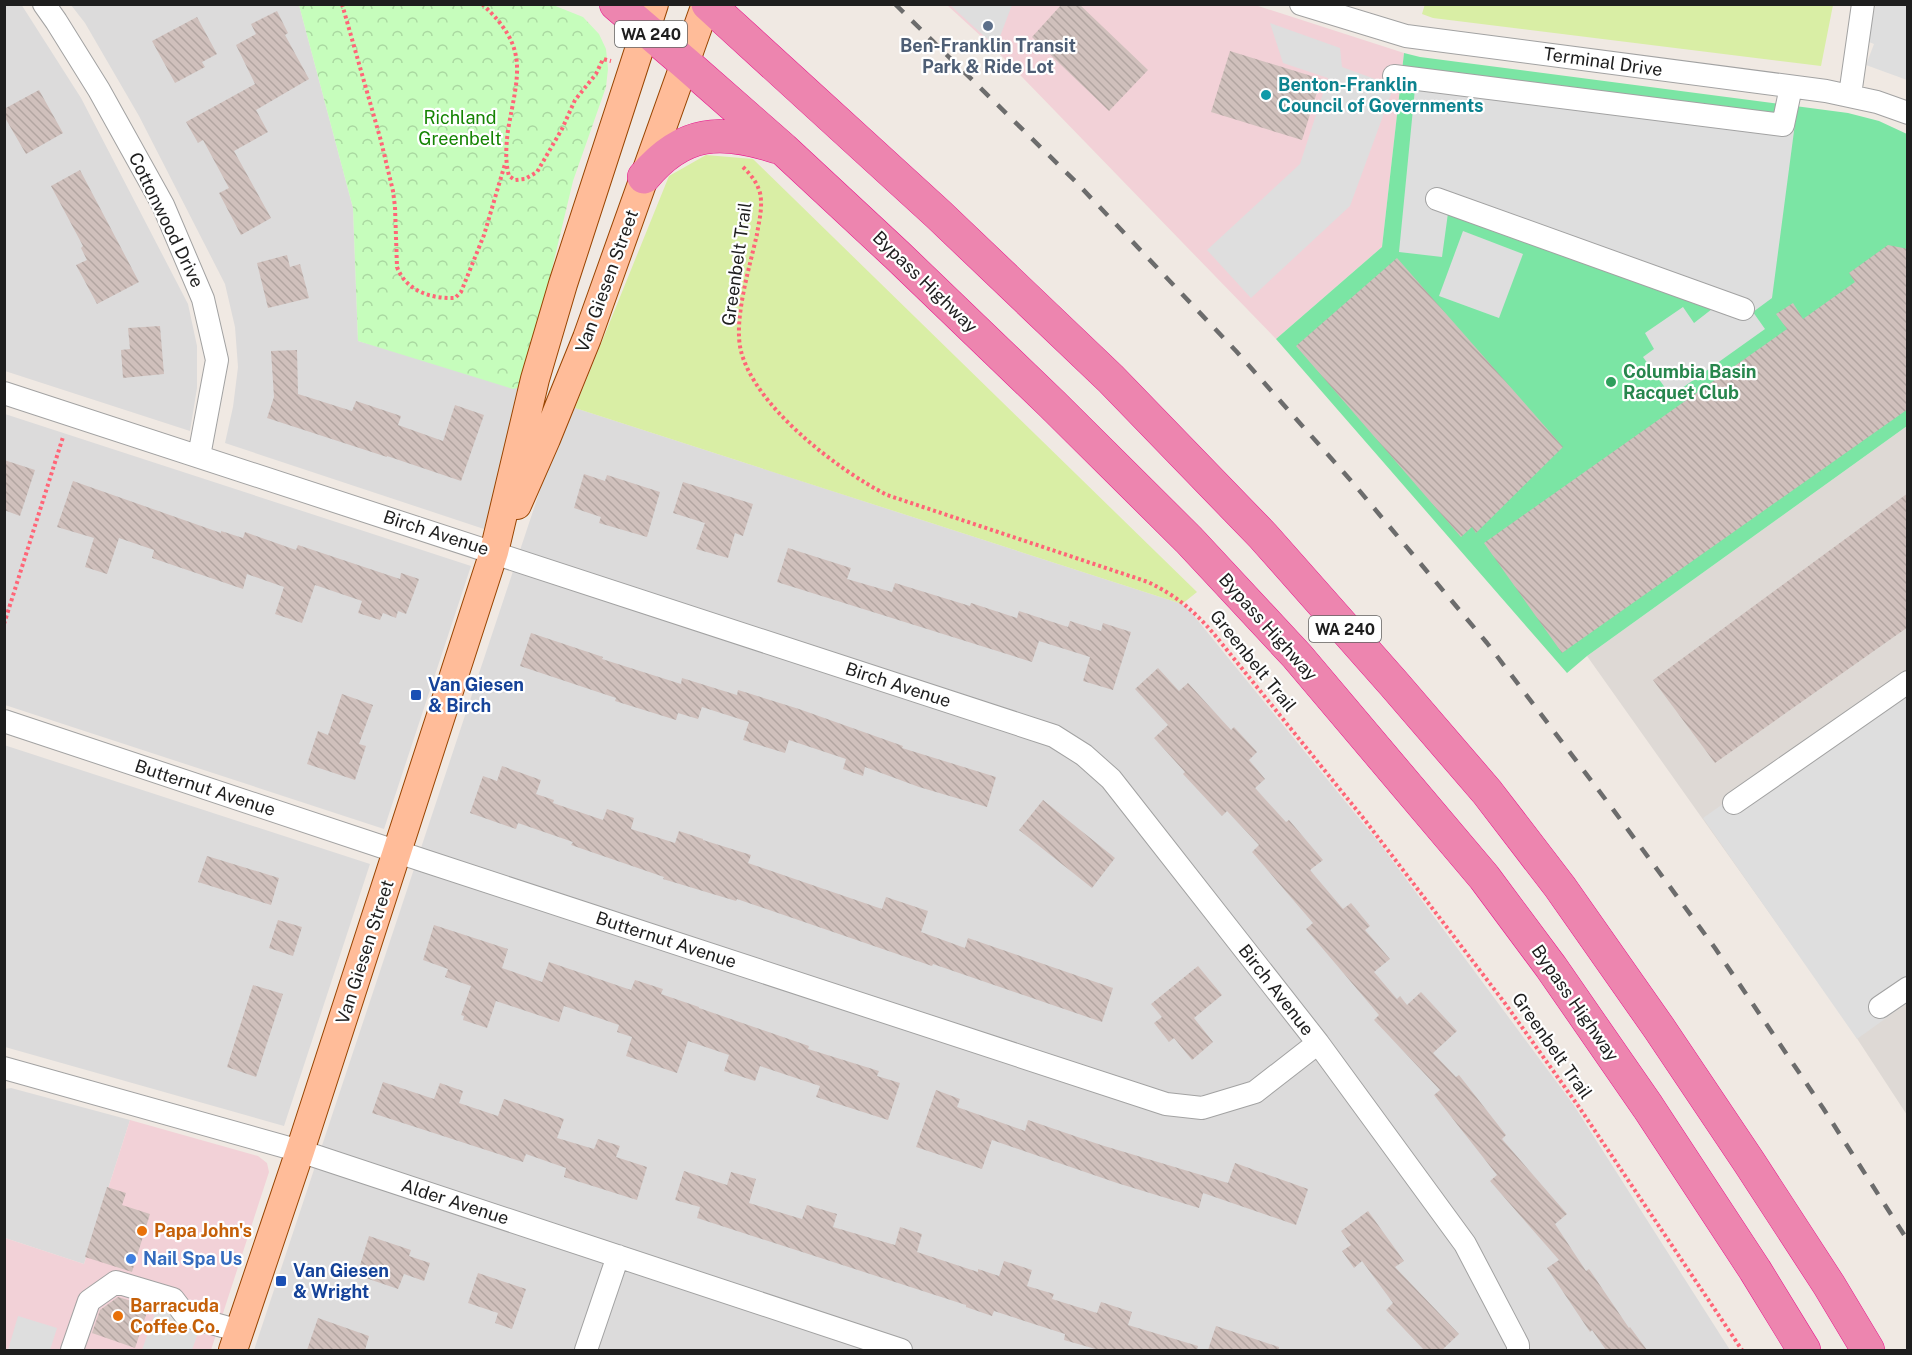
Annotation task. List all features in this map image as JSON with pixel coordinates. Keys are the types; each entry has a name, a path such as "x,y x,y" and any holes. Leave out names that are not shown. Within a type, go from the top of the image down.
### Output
{"highway":[{"name":"Bypass Highway","path":"616,4 650,17 685,63 783,149 958,313 1188,540 1296,656 1484,877 1557,976 1648,1107 1755,1270 1804,1350"},
{"name":"WA 240","path":"707,4 938,214 1112,380 1263,536 1394,684 1486,792 1560,887 1749,1162 1829,1285 1868,1350"},
{"path":"644,177 662,157 677,147 712,135 728,135 783,149"}],"main road":[{"name":"Van Giesen Street","path":"495,552 588,338 707,4"},
{"name":"Van Giesen Street","path":"237,1341 495,552 535,379 563,284 650,17"}],"street":[{"name":"Cottonwood Drive","path":"44,4 99,90 157,194 203,299 217,360 199,456"},
{"name":"Terminal Drive","path":"1301,4 1406,36 1850,95 1908,113"},
{"path":"1850,95 1863,4"},
{"path":"1394,76 1784,125 1791,87"},
{"path":"1437,199 1743,309"},
{"name":"Birch Avenue","path":"4,393 1054,736 1084,755 1111,779 1318,1043 1465,1244 1518,1345 1518,1350"},
{"path":"1734,803 1908,682"},
{"name":"Butternut Avenue","path":"4,721 1166,1104 1202,1108 1255,1092 1318,1043"},
{"path":"1880,1007 1908,988"},
{"name":"Alder Avenue","path":"4,1068 300,1151 901,1350"},
{"path":"586,1350 618,1256"},
{"path":"72,1350 89,1300 116,1282 173,1299 186,1316 237,1341"}],"path":[{"path":"342,4 393,191 397,267 400,275 408,284 426,294 444,298 454,298 461,292 484,235 506,164 507,137 518,77 515,46 508,32 482,4"},
{"path":"506,164 509,176 515,180 525,179 537,172 562,129 575,100 596,74 603,59"},
{"name":"Greenbelt Trail","path":"737,163 755,178 760,195 761,215 740,319 741,351 758,388 778,413 847,471 887,495 1149,582 1191,608 1364,819 1504,1002 1579,1107 1742,1350"},
{"path":"4,624 63,437"}],"shaded area":[{"path":"21,4 81,98 188,304 197,346 197,388 190,431 5,371 4,5"},
{"path":"71,5 299,5 353,208 358,341 524,386 484,529 225,443 233,407 238,367 235,327 225,284 139,116 85,23"},
{"path":"947,5 1255,5 1404,53 1382,247 1276,339 995,49"},
{"name":"Ben-Franklin Transit Park & Ride Lot","path":"950,5 1012,5 996,47"},
{"path":"1876,5 1907,5 1907,80 1866,65 1874,44 1864,40"},
{"path":"1270,23 1340,48 1342,67 1394,86 1350,206 1251,298 1207,250 1300,164 1328,78 1283,63"},
{"path":"1417,68 1796,116 1772,298 1753,312 1765,329 1671,396 1643,357 1654,349 1645,333 1683,307 1694,323 1712,309 1448,213 1442,257 1399,252"},
{"path":"1463,231 1523,254 1499,318 1439,296"},
{"path":"572,407 1182,604 1380,844 1573,1104 1730,1350 254,1350 556,442"},
{"path":"5,414 471,566 384,829 5,705"},
{"path":"1907,426 1907,1115 1841,1014 1587,656"},
{"path":"1907,674 1907,1003 1857,1039 1703,818"},
{"path":"4,745 370,864 284,1126 5,1047"},
{"path":"11,1088 130,1120 84,1264 5,1238 5,1089"},
{"path":"130,1120 258,1156 267,1163 269,1172 211,1350 5,1350 5,1238 84,1264"},
{"path":"158,1304 203,1319 192,1350 142,1350"},
{"path":"18,1316 57,1328 50,1350 8,1350"}],"green space":[{"path":"1425,4 1833,5 1821,66 1433,18 1422,14"},
{"name":"Richland Greenbelt","path":"299,5 553,5 583,17 599,34 606,49 608,69 606,87 573,181 524,386 513,389 358,341 353,208"},
{"name":"Columbia Basin Racquet Club","path":"1404,53 1420,57 1848,113 1879,121 1907,134 1907,426 1587,656 1567,673 1276,339 1382,247"},
{"path":"706,155 753,159 1197,592 1182,604 575,408 669,176"}],"building":[{"path":"1062,4 1079,4 1148,70 1109,111 1032,37"},
{"path":"277,11 288,33 285,35 309,79 256,110 268,132 234,151 271,218 241,235 219,193 229,188 203,140 198,143 186,122 255,84 236,45 256,34 251,24"},
{"path":"197,17 217,54 202,62 205,67 175,83 152,41"},
{"name":"Benton-Franklin Council of Governments","path":"1230,51 1321,79 1302,140 1211,112"},
{"path":"39,90 63,133 26,154 4,116 4,109"},
{"path":"80,170 139,282 97,304 76,265 87,260 81,248 83,246 51,186"},
{"path":"1888,245 1908,249 1908,409 1562,653 1484,543 1787,329 1776,314 1793,303 1803,319 1855,282 1849,273"},
{"path":"287,255 290,267 300,264 309,298 268,308 257,263"},
{"path":"1397,258 1563,447 1476,533 1472,527 1461,537 1296,346"},
{"path":"160,326 164,374 123,378 121,350 130,349 128,328"},
{"path":"297,350 298,394 352,411 356,401 401,416 398,425 443,441 455,405 484,415 461,481 267,418 274,397 271,351"},
{"path":"4,460 35,470 20,516 4,510"},
{"path":"584,474 605,481 607,475 660,492 647,537 599,523 601,517 574,508"},
{"path":"73,481 221,533 221,531 243,538 245,532 296,550 298,545 400,579 401,573 419,579 406,614 398,611 396,618 383,613 380,620 358,613 362,601 315,585 302,623 275,614 284,587 247,574 243,589 152,558 154,550 119,538 107,574 85,567 94,538 57,527"},
{"path":"683,482 753,504 743,536 735,533 728,558 696,549 705,523 673,513"},
{"path":"1908,493 1908,627 1715,763 1653,680"},
{"path":"788,548 851,568 847,579 892,592 895,583 1017,618 1019,611 1068,627 1070,621 1101,631 1103,623 1131,632 1113,690 1083,681 1090,657 1039,641 1032,662 777,582"},
{"path":"531,633 681,684 682,678 737,695 738,690 799,709 903,746 902,748 996,777 987,807 919,787 865,767 863,776 843,769 846,759 789,740 785,753 743,740 749,722 702,707 698,719 678,713 676,720 615,701 616,698 520,666"},
{"path":"1158,668 1179,691 1188,683 1231,730 1234,727 1257,752 1249,760 1265,779 1255,788 1286,822 1289,820 1323,860 1310,870 1343,909 1351,903 1370,926 1365,930 1390,959 1374,972 1397,999 1400,996 1407,1005 1421,992 1457,1031 1433,1053 1456,1077 1459,1075 1506,1135 1502,1139 1567,1214 1555,1224 1586,1271 1589,1269 1629,1328 1647,1350 1606,1350 1592,1330 1590,1332 1547,1268 1559,1260 1490,1181 1497,1175 1434,1095 1440,1090 1374,1020 1379,1015 1306,929 1313,923 1252,852 1259,845 1227,811 1222,816 1154,738 1168,725 1135,689"},
{"path":"342,694 373,705 359,744 366,746 355,780 307,764 318,731 328,735"},
{"path":"502,766 541,780 536,794 554,800 553,803 603,820 607,809 634,818 631,829 675,843 679,831 751,855 748,863 882,909 886,897 928,911 921,932 965,948 968,938 1113,988 1102,1022 737,899 736,901 663,879 664,877 571,845 573,842 518,823 516,829 470,813 483,776 497,781"},
{"path":"1043,800 1115,858 1092,888 1019,830"},
{"path":"207,856 279,878 271,905 198,882"},
{"path":"278,920 302,927 293,956 269,948"},
{"path":"434,925 508,949 502,968 542,982 549,962 631,990 635,980 663,989 661,994 809,1046 808,1049 879,1071 877,1076 900,1083 888,1120 816,1097 820,1086 760,1066 755,1081 724,1071 729,1055 688,1041 677,1073 626,1056 632,1037 617,1032 619,1025 564,1006 559,1022 496,1001 487,1028 463,1020 464,1016 461,1015 471,986 445,977 448,969 423,960"},
{"path":"1198,966 1222,995 1194,1018 1213,1042 1192,1060 1174,1038 1169,1042 1154,1023 1162,1017 1151,1004"},
{"path":"253,985 283,994 256,1077 227,1067"},
{"path":"383,1082 434,1099 440,1083 463,1091 459,1103 498,1116 504,1099 564,1119 557,1138 594,1149 598,1139 620,1146 616,1157 647,1167 637,1200 564,1177 566,1168 526,1154 523,1162 372,1113"},
{"path":"936,1090 960,1099 957,1107 1025,1131 1028,1120 1101,1145 1228,1183 1235,1163 1308,1189 1296,1225 1203,1193 1199,1208 1117,1183 992,1140 982,1169 916,1147"},
{"path":"684,1171 727,1185 731,1172 756,1179 749,1203 802,1219 807,1205 837,1214 833,1227 895,1245 900,1227 922,1234 917,1252 978,1272 978,1269 999,1276 1004,1261 1032,1270 1027,1286 1054,1294 1052,1299 1097,1313 1101,1302 1132,1312 1128,1325 1198,1346 1197,1350 1099,1350 1064,1340 1065,1334 994,1311 992,1316 966,1307 966,1305 697,1218 700,1207 675,1200"},
{"path":"107,1187 126,1193 122,1205 150,1214 132,1272 85,1257"},
{"path":"1368,1211 1404,1261 1395,1267 1459,1334 1442,1350 1424,1350 1386,1310 1393,1303 1362,1261 1354,1268 1342,1251 1351,1245 1341,1231"},
{"path":"369,1236 411,1250 409,1256 430,1263 424,1281 404,1274 398,1289 357,1275"},
{"path":"478,1273 526,1289 512,1329 495,1323 498,1313 468,1303"},
{"name":"Barracuda Coffee Co.","path":"118,1297 149,1306 135,1348 92,1333 100,1310"},
{"path":"318,1318 369,1336 365,1350 307,1350"},
{"path":"1216,1326 1279,1347 1279,1350 1208,1350"}],"railway":[{"path":"895,4 1075,181 1236,351 1353,483 1487,643 1715,948 1823,1108 1908,1241"}],"place":[{"name":"Ben-Franklin Transit Park & Ride Lot","path":"988,26"},
{"name":"Benton-Franklin Council of Governments","path":"1266,95"},
{"name":"Columbia Basin Racquet Club","path":"1611,382"},
{"name":"Van Giesen & Birch","path":"416,695"},
{"name":"Papa John's","path":"142,1231"},
{"name":"Nail Spa Us","path":"131,1259"},
{"name":"Van Giesen & Wright","path":"281,1281"},
{"name":"Barracuda Coffee Co.","path":"118,1316"}]}
